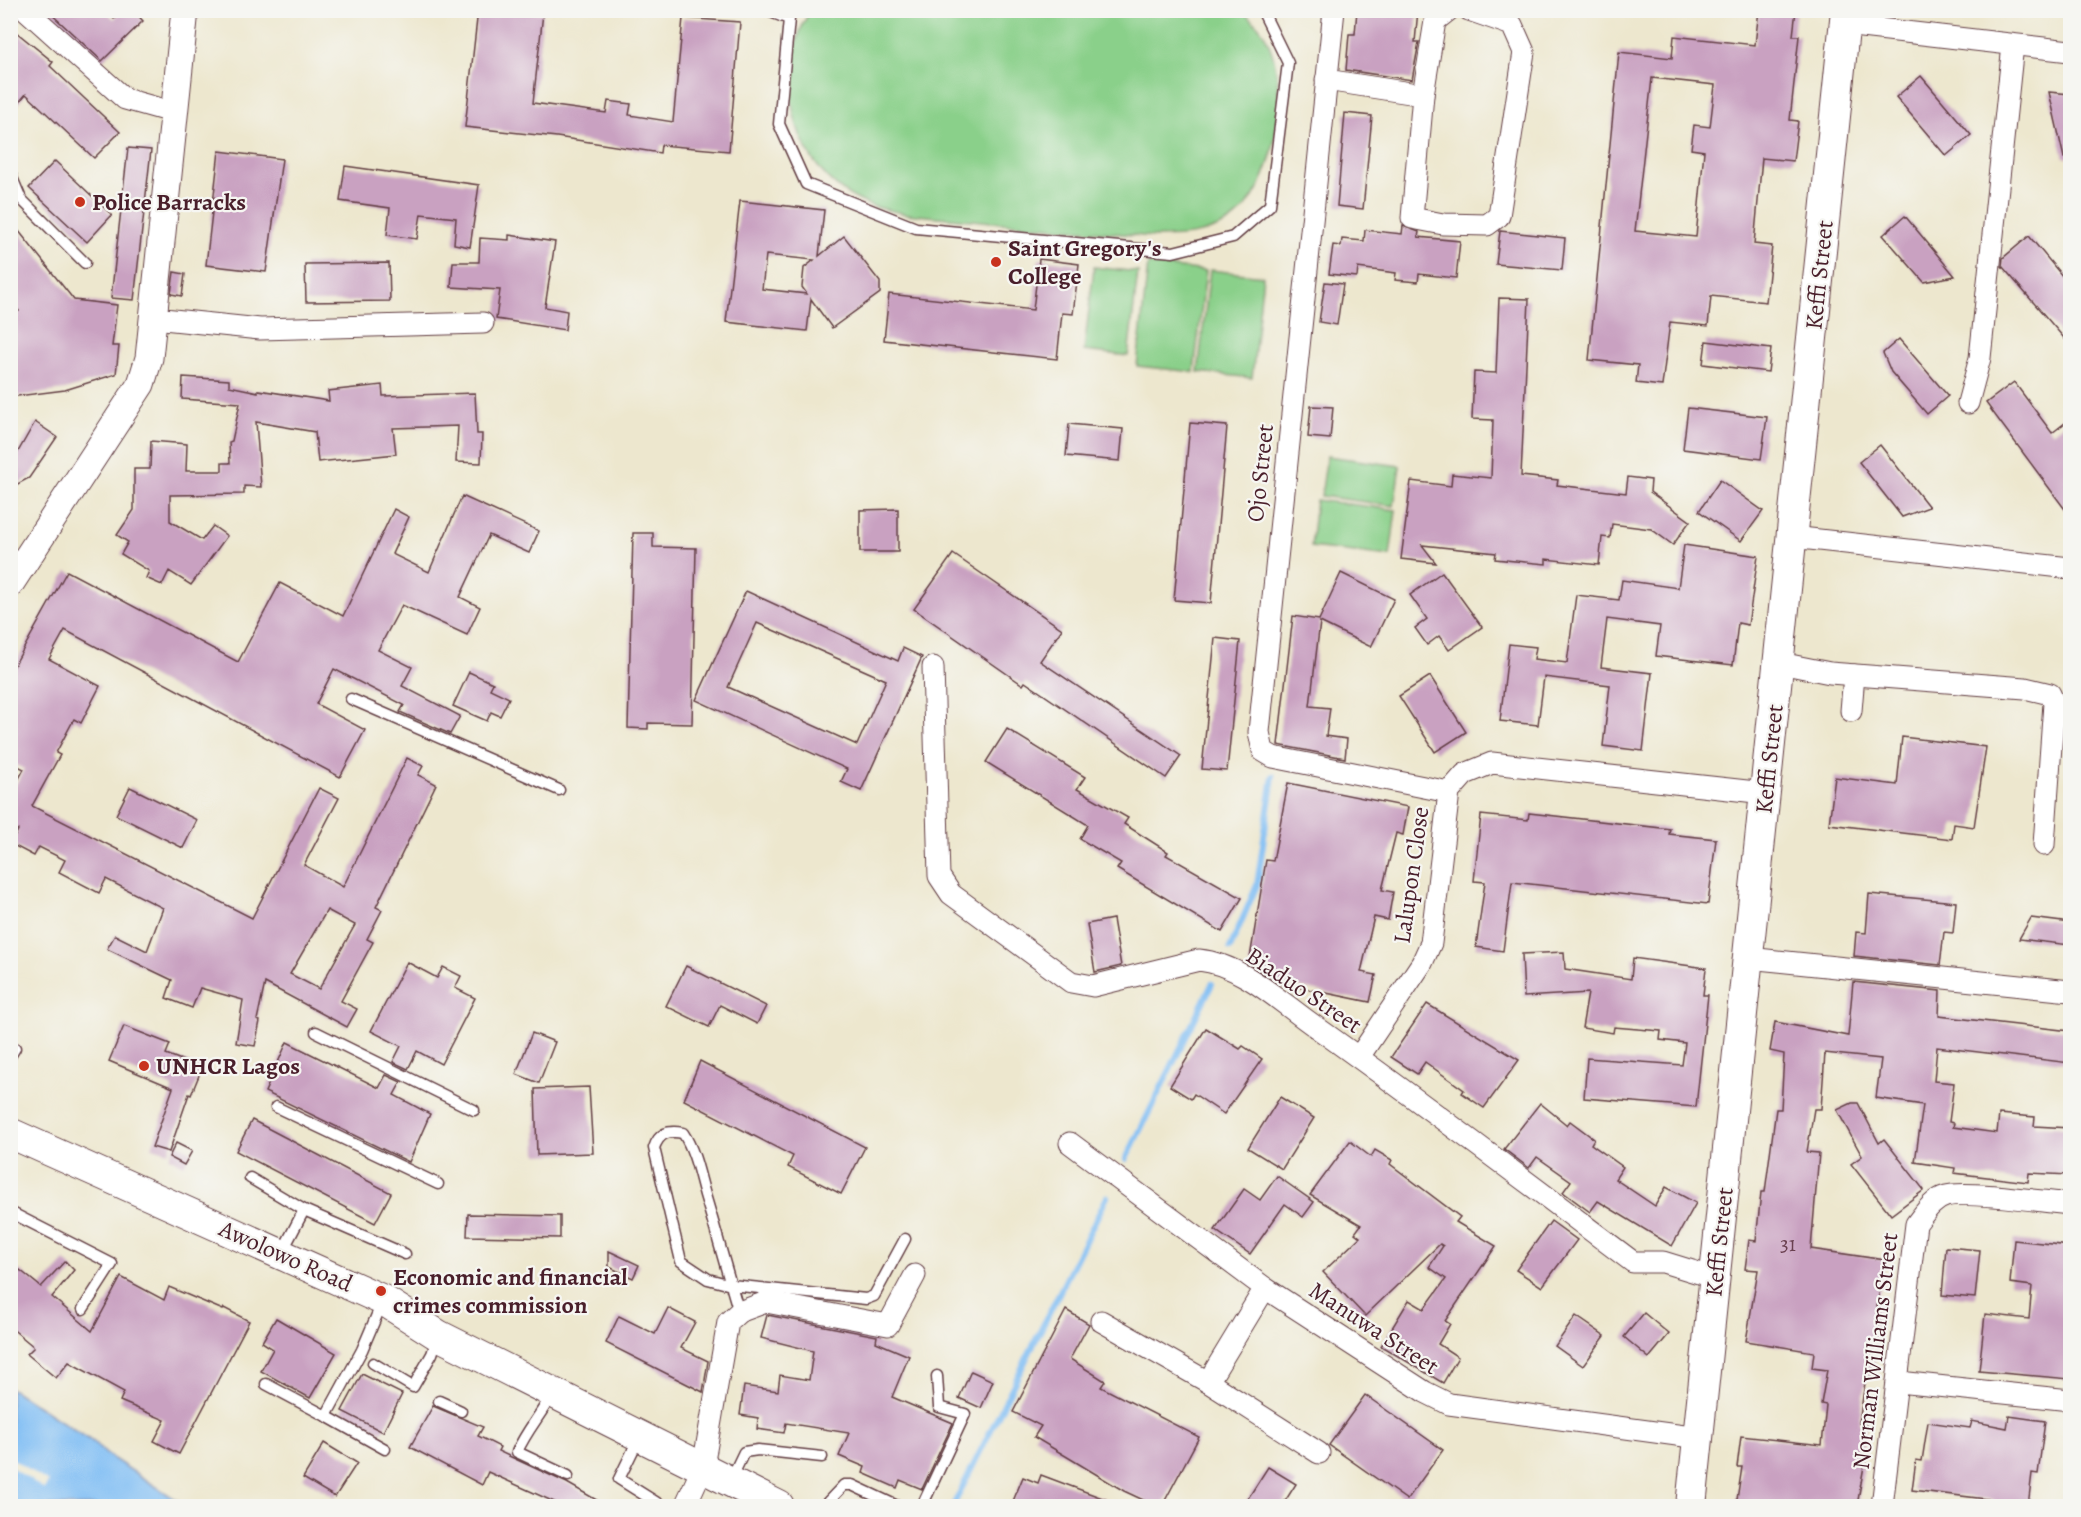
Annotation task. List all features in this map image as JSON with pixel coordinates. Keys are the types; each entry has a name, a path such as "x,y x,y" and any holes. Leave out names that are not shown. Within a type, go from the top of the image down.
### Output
{"main road":[{"name":"Keffi Street","path":"1691,1506 1845,18"},
{"name":"Awolowo Road","path":"10,1133 280,1254 435,1344 634,1446 695,1487 733,1494 769,1505"},
{"name":"Awolowo Road","path":"10,1154 379,1310"}],"street":[{"path":"26,10 125,99 175,113"},
{"path":"11,584 141,384 149,358 185,10"},
{"name":"Ojo Street","path":"1334,10 1259,732 1263,751 1273,757 1449,792"},
{"path":"1449,10 1435,21 1423,95 1412,218 1443,224 1487,225 1499,216 1524,52 1512,25 1469,10"},
{"path":"1845,18 2013,45 2070,51"},
{"path":"1968,403 1980,358 2013,45"},
{"path":"1326,80 1423,95"},
{"path":"154,318 260,328 491,325"},
{"path":"1792,537 2070,568"},
{"path":"1780,663 1854,675 2025,688 2050,694 2055,703 2044,845"},
{"name":"Biaduo Street","path":"933,667 939,876 951,894 1071,982 1093,986 1199,960 1213,962 1236,972 1359,1057 1634,1262 1663,1262 1715,1278"},
{"path":"1851,711 1854,675"},
{"name":"Lalupon Close","path":"1359,1057 1422,963 1431,943 1449,792 1465,774 1492,764 1765,793"},
{"path":"1748,958 2070,991"},
{"name":"Manuwa Street","path":"1070,1143 1265,1288 1425,1392 1449,1404 1699,1438"},
{"name":"Norman Williams Street","path":"1882,1506 1899,1382 1916,1224 1929,1207 1946,1196 1969,1195 2070,1204"},
{"path":"695,1487 728,1322 739,1312 766,1302 888,1325 915,1275"},
{"path":"1208,1382 1265,1288"},
{"path":"1101,1321 1208,1382 1319,1453"},
{"path":"1899,1382 2070,1400"}],"lane":[{"path":"765,10 792,15 779,124 806,184 916,228 1173,252 1233,237 1270,205 1288,63 1262,10"},
{"path":"10,173 21,199 85,263"},
{"path":"351,699 559,790"},
{"path":"316,1032 474,1110"},
{"path":"276,1107 438,1184"},
{"path":"739,1312 731,1285 688,1140 683,1133 663,1133 657,1138 654,1148 681,1261 708,1279 731,1285 866,1299 874,1296 904,1239"},
{"path":"250,1178 304,1210 405,1254"},
{"path":"280,1254 304,1210"},
{"path":"10,1212 112,1264 84,1309"},
{"path":"326,1416 379,1310"},
{"path":"373,1363 413,1387 435,1344"},
{"path":"922,1506 964,1414 939,1407 937,1376"},
{"path":"266,1384 385,1449"},
{"path":"439,1401 461,1411"},
{"path":"547,1403 526,1432 517,1452 568,1476"},
{"path":"634,1446 620,1479 662,1506"},
{"path":"733,1494 744,1452 758,1450 822,1457"},
{"path":"824,1506 844,1485 852,1485 897,1506"}],"green space":[{"path":"810,11 1242,11 1263,33 1275,62 1278,112 1275,138 1268,164 1259,187 1246,206 1230,221 1203,233 1184,236 1154,237 906,214 870,205 843,191 822,172 806,148 796,122 791,94 792,65 798,37"},
{"path":"1148,264 1206,271 1194,372 1137,366"},
{"path":"1094,267 1138,272 1128,356 1084,351"},
{"path":"1210,270 1263,276 1252,378 1198,372"},
{"path":"1327,456 1400,466 1394,506 1321,496"},
{"path":"1316,500 1396,510 1390,556 1311,547"}],"water":[{"path":"10,1388 95,1443 106,1454 186,1506 11,1506"}],"pier":[{"path":"11,1458 48,1482 44,1489 11,1467"}],"building":[{"path":"47,10 105,10 114,19 123,10 133,10 143,21 102,61"},
{"path":"478,10 543,13 533,103 606,113 608,101 631,104 629,115 673,122 683,18 740,22 729,151 661,145 660,153 557,137 465,127"},
{"path":"1357,10 1418,10 1415,42 1419,42 1412,80 1346,70 1349,34 1355,34"},
{"path":"1759,10 1796,10 1793,36 1799,36 1790,120 1798,121 1793,161 1762,158 1754,244 1772,246 1766,302 1711,296 1708,326 1670,322 1662,386 1636,383 1638,365 1589,360 1619,52 1672,58 1674,36 1755,45","holes":["1652,78 1715,85 1710,127 1694,125 1691,149 1704,151 1696,237 1635,231"]},
{"path":"10,27 53,62 50,66 120,132 94,158 26,94 10,113"},
{"path":"1921,76 1971,135 1946,156 1896,97"},
{"path":"2049,92 2070,94 2070,157 2064,158"},
{"path":"1345,113 1372,116 1363,209 1337,206"},
{"path":"128,148 151,150 134,300 111,298"},
{"path":"219,151 282,159 266,272 206,265"},
{"path":"55,161 112,215 87,242 29,188"},
{"path":"345,166 479,185 470,247 454,244 456,218 421,214 417,239 387,235 390,208 340,201"},
{"path":"740,201 824,210 819,256 844,236 880,282 880,293 832,328 811,299 807,331 726,322","holes":["766,255 814,260 804,268 802,287 807,294 762,289"]},
{"path":"1905,216 1955,276 1924,282 1883,235"},
{"path":"10,220 74,300 117,305 112,346 119,346 116,374 65,390 10,397 10,315 19,311 10,300"},
{"path":"1403,226 1419,232 1418,237 1460,241 1456,278 1419,274 1418,282 1395,280 1396,273 1358,268 1357,277 1329,274 1333,245 1341,246 1342,239 1364,241 1365,230 1402,234"},
{"path":"1500,231 1565,238 1562,270 1496,264"},
{"path":"509,235 555,242 545,307 567,311 565,330 496,319 500,290 451,287 453,262 479,262 480,238 509,240"},
{"path":"2029,236 2063,277 2070,271 2070,345 2002,266 2003,258"},
{"path":"1039,259 1079,264 1073,314 1062,313 1057,359 884,340 889,294 1033,310"},
{"path":"389,263 390,301 306,302 305,264"},
{"path":"174,272 185,274 182,296 171,294"},
{"path":"1325,282 1343,284 1337,325 1319,322"},
{"path":"1499,298 1529,299 1521,476 1558,480 1557,485 1626,493 1628,477 1651,480 1650,492 1690,521 1673,545 1651,529 1612,524 1610,538 1602,537 1599,565 1546,559 1546,564 1495,559 1496,553 1422,545 1436,563 1401,559 1411,481 1451,486 1452,474 1491,478 1493,420 1472,419 1474,372 1496,373"},
{"path":"1899,339 1948,396 1927,414 1891,372 1883,353"},
{"path":"1706,341 1771,349 1768,372 1703,364"},
{"path":"183,377 229,380 229,386 329,401 328,391 382,385 383,396 475,393 477,434 482,434 481,463 456,462 458,426 393,428 396,454 318,462 315,432 256,422 261,487 244,486 244,494 170,495 170,521 202,540 213,526 227,536 191,585 169,571 162,585 146,578 149,571 121,554 128,542 117,535 134,510 134,469 150,469 151,441 187,444 186,471 222,471 222,463 230,463 229,442 232,441 240,403 182,399"},
{"path":"2014,382 2052,433 2070,419 2070,516 1986,403"},
{"path":"1311,406 1333,407 1330,439 1308,437"},
{"path":"1688,408 1767,417 1761,459 1683,449"},
{"path":"35,422 57,437 29,478 10,488 10,457 15,457"},
{"path":"1190,423 1227,426 1211,603 1174,600"},
{"path":"1069,424 1123,429 1120,461 1066,456"},
{"path":"1880,445 1929,507 1902,517 1859,462"},
{"path":"1720,480 1763,511 1741,541 1699,511"},
{"path":"462,496 539,531 529,553 489,535 460,597 480,607 467,635 402,605 378,650 412,667 402,686 460,716 450,734 400,712 404,705 334,669 316,704 365,730 340,777 65,630 49,659 100,686 81,723 74,719 56,753 60,755 32,806 252,918 319,788 339,798 304,865 343,887 407,758 423,766 418,775 436,784 376,907 382,910 367,939 373,942 341,1001 357,1009 347,1027 265,983 257,1020 260,1021 255,1046 236,1043 243,1000 200,988 192,1008 166,998 172,980 107,949 115,935 147,951 163,908 106,879 99,893 59,872 65,860 39,847 34,856 11,844 18,830 10,826 10,795 24,769 10,762 10,673 67,571 238,662 280,583 343,616 394,509 409,517 392,554 429,572","holes":["327,910 355,925 319,989 290,974"]},
{"path":"898,509 898,552 860,552 860,510"},
{"path":"633,533 653,533 653,547 696,548 692,724 648,723 648,729 628,728"},
{"path":"1684,545 1758,556 1748,625 1738,623 1733,665 1656,656 1660,626 1607,619 1601,667 1652,673 1643,751 1603,746 1610,685 1544,677 1538,725 1500,721 1509,644 1536,647 1534,659 1567,663 1576,595 1619,600 1622,580 1678,588"},
{"path":"953,554 1062,629 1040,661 1181,756 1166,778 1025,682 1023,685 914,609"},
{"path":"1442,572 1482,627 1449,650 1439,636 1427,645 1415,628 1427,619 1410,595"},
{"path":"1341,573 1394,599 1371,647 1320,622 1310,706 1330,708 1326,736 1347,739 1345,758 1278,745 1293,616 1319,620"},
{"path":"746,591 898,661 903,648 922,657 861,791 841,782 847,769 696,700","holes":["757,623 886,680 857,745 728,687"]},
{"path":"1215,638 1240,641 1227,771 1202,769"},
{"path":"469,672 493,683 490,689 509,698 500,716 491,712 487,721 453,706"},
{"path":"1430,676 1466,732 1435,752 1399,696"},
{"path":"1007,729 1085,777 1077,789 1128,818 1124,824 1168,852 1166,855 1242,898 1222,932 1117,869 1121,863 1080,839 1088,825 986,762"},
{"path":"1902,737 1986,747 1974,827 1954,824 1952,839 1829,824 1835,777 1897,785"},
{"path":"1288,783 1408,807 1403,835 1396,833 1382,890 1393,892 1388,920 1374,917 1361,972 1376,975 1370,1002 1278,983 1249,964 1266,860 1273,861"},
{"path":"130,787 197,820 183,848 116,815"},
{"path":"1529,813 1670,829 1669,834 1716,839 1708,904 1512,882 1503,951 1476,947 1485,882 1474,881 1481,815 1528,820"},
{"path":"1869,894 1956,902 1953,933 1944,932 1940,965 1854,956 1856,932 1866,933"},
{"path":"2031,918 2070,923 2070,945 2019,939"},
{"path":"1113,919 1121,966 1095,972 1087,924"},
{"path":"1564,952 1565,969 1631,979 1633,958 1706,968 1703,995 1708,995 1696,1107 1584,1098 1587,1058 1682,1065 1685,1043 1660,1040 1661,1031 1614,1027 1613,1033 1582,1028 1588,993 1524,997 1522,954"},
{"path":"407,962 437,978 443,967 461,976 455,988 475,998 441,1064 417,1051 408,1069 393,1062 401,1046 371,1031"},
{"path":"686,966 766,1006 757,1024 720,1005 709,1027 666,1006"},
{"path":"1853,982 1940,991 1939,1016 2070,1031 2070,1063 1937,1047 1934,1081 1954,1083 1949,1122 1954,1123 1953,1127 1997,1133 1999,1114 2035,1117 2034,1126 2070,1128 2070,1175 2029,1173 2028,1182 1954,1173 1955,1168 1915,1162 1923,1105 1876,1098 1881,1059 1825,1053 1821,1109 1814,1109 1807,1152 1819,1153 1811,1249 1885,1260 1877,1306 1881,1306 1873,1378 1866,1376 1859,1423 1866,1424 1861,1465 1864,1466 1857,1506 1736,1506 1742,1467 1737,1467 1741,1436 1822,1445 1826,1405 1821,1404 1827,1370 1812,1368 1814,1352 1746,1341 1758,1270 1745,1269 1749,1240 1756,1241 1761,1192 1765,1192 1776,1109 1781,1109 1784,1054 1770,1051 1775,1022 1848,1036"},
{"path":"1427,1004 1519,1060 1484,1108 1462,1093 1464,1090 1425,1062 1417,1074 1391,1057"},
{"path":"124,1026 170,1044 166,1054 202,1068 191,1095 189,1094 169,1152 152,1147 173,1088 109,1061"},
{"path":"1206,1028 1240,1049 1243,1046 1262,1059 1224,1114 1194,1094 1191,1099 1170,1086"},
{"path":"532,1033 555,1042 539,1083 516,1074"},
{"path":"287,1042 379,1088 386,1075 401,1082 394,1095 430,1114 409,1162 265,1092"},
{"path":"700,1061 865,1147 841,1194 788,1167 793,1156 684,1100"},
{"path":"589,1087 593,1153 537,1155 535,1089"},
{"path":"1280,1097 1314,1118 1282,1169 1248,1148"},
{"path":"1540,1103 1567,1125 1570,1121 1594,1139 1591,1144 1623,1167 1615,1179 1655,1206 1666,1187 1696,1203 1672,1246 1598,1201 1590,1212 1563,1192 1571,1181 1537,1157 1529,1168 1504,1149"},
{"path":"1852,1103 1858,1103 1879,1143 1884,1139 1924,1190 1891,1215 1851,1164 1862,1156 1837,1110"},
{"path":"252,1120 391,1193 375,1223 236,1151"},
{"path":"1350,1141 1371,1157 1375,1150 1392,1160 1390,1164 1460,1217 1456,1222 1496,1246 1445,1321 1450,1324 1438,1344 1458,1357 1443,1383 1381,1346 1409,1300 1424,1309 1446,1279 1429,1267 1443,1246 1440,1244 1365,1316 1323,1272 1360,1237 1355,1233 1361,1225 1310,1195"},
{"path":"176,1143 192,1151 184,1165 169,1157"},
{"path":"1277,1176 1314,1202 1303,1217 1285,1204 1250,1254 1215,1230 1244,1189 1260,1200"},
{"path":"468,1214 560,1216 560,1238 467,1236"},
{"path":"1551,1221 1577,1240 1542,1287 1516,1270"},
{"path":"2014,1240 2070,1246 2070,1379 1979,1371 1985,1314 2029,1319 2032,1286 2010,1283"},
{"path":"1946,1247 1980,1250 1975,1298 1942,1295"},
{"path":"609,1251 639,1265 633,1278 609,1267"},
{"path":"65,1261 74,1270 52,1297 92,1331 121,1277 164,1300 169,1287 223,1310 224,1308 249,1321 179,1454 154,1441 165,1420 120,1401 124,1392 69,1362 56,1378 27,1354 34,1347 10,1327 10,1281 20,1270 41,1287"},
{"path":"668,1308 695,1322 681,1348 708,1361 703,1392 606,1343 619,1316 655,1334"},
{"path":"1066,1310 1089,1324 1070,1359 1105,1381 1101,1387 1199,1437 1162,1506 1156,1506 1124,1491 1034,1437 1041,1426 1013,1412"},
{"path":"1644,1313 1669,1334 1649,1358 1624,1337"},
{"path":"767,1315 877,1336 876,1342 909,1356 892,1397 953,1423 922,1489 900,1480 897,1488 863,1473 865,1467 839,1456 849,1433 786,1423 784,1433 757,1429 758,1418 740,1415 744,1386 778,1391 780,1375 809,1380 813,1351 761,1338"},
{"path":"1576,1316 1605,1336 1583,1366 1555,1346"},
{"path":"276,1318 336,1353 310,1398 261,1371 273,1349 262,1342"},
{"path":"971,1371 993,1381 981,1408 959,1398"},
{"path":"362,1374 402,1394 383,1432 342,1411"},
{"path":"1365,1395 1443,1450 1407,1500 1329,1445"},
{"path":"433,1406 483,1427 478,1436 500,1447 498,1451 567,1483 607,1506 563,1506 488,1472 482,1485 410,1447"},
{"path":"2009,1416 2045,1421 2038,1474 2032,1473 2028,1506 1994,1505 1994,1500 1912,1490 1916,1460 1922,1461 1928,1422 1970,1428 1972,1421 2007,1428"},
{"path":"324,1443 357,1463 335,1497 303,1478"},
{"path":"1268,1467 1296,1484 1282,1506 1243,1506"},
{"path":"1041,1475 1121,1506 1011,1506 1023,1477 1038,1483"}],"waterway":[{"path":"1230,948 1257,885 1273,776"},
{"path":"1126,1159 1212,984"},
{"path":"953,1506 1107,1197"}],"place":[{"name":"Police Barracks","path":"80,202"},
{"name":"Saint Gregory's College","path":"996,262"},
{"name":"UNHCR Lagos","path":"144,1066"},
{"name":"Economic and financial crimes commission","path":"381,1291"}]}
